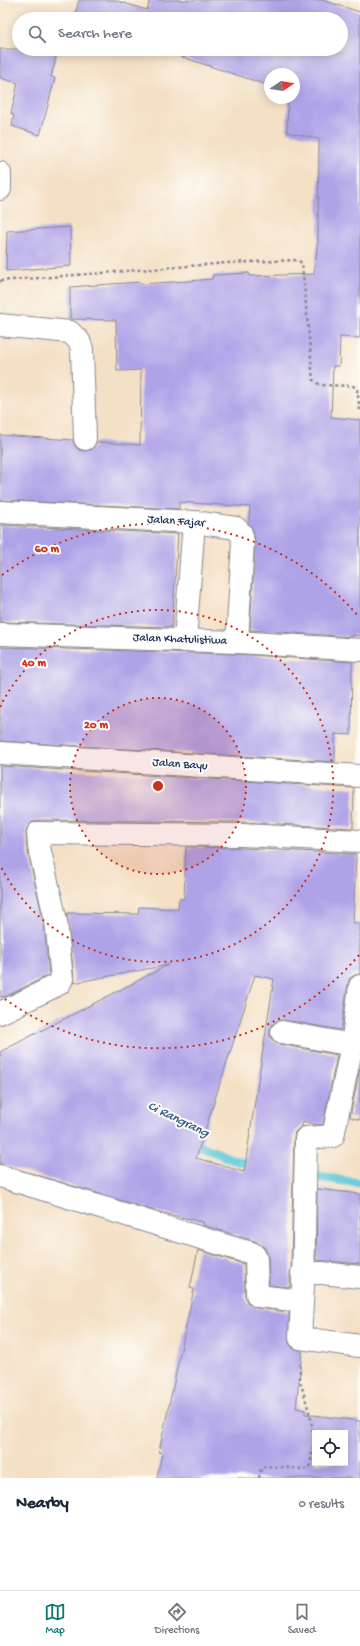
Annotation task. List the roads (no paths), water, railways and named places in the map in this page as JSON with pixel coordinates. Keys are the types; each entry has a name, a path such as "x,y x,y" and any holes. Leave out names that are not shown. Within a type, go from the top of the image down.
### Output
{"street":[{"path":"0,173 0,189"},
{"path":"0,325 70,332 79,341 82,349 85,439"},
{"name":"Jalan Fajar","path":"0,512 194,522 236,528 241,533 243,542 237,642"},
{"path":"185,641 194,522"},
{"name":"Jalan Khatulistiwa","path":"0,634 237,642 360,650"},
{"name":"Jalan Bayu","path":"0,753 360,776"},
{"path":"0,1013 59,984 62,979 56,921 39,847 38,833 242,835 360,841"},
{"path":"360,986 352,1045 333,1136 306,1138 300,1338 360,1346"},
{"path":"282,1032 352,1045"},
{"path":"0,1176 240,1250 252,1252 256,1259 256,1294 258,1296 301,1301"},
{"path":"302,1273 322,1273 360,1277"}],"waterway":[{"name":"Ci Rangrang","path":"189,1141 231,1159 256,1166"},
{"name":"Ci Rangrang","path":"304,1175 360,1183"}]}
